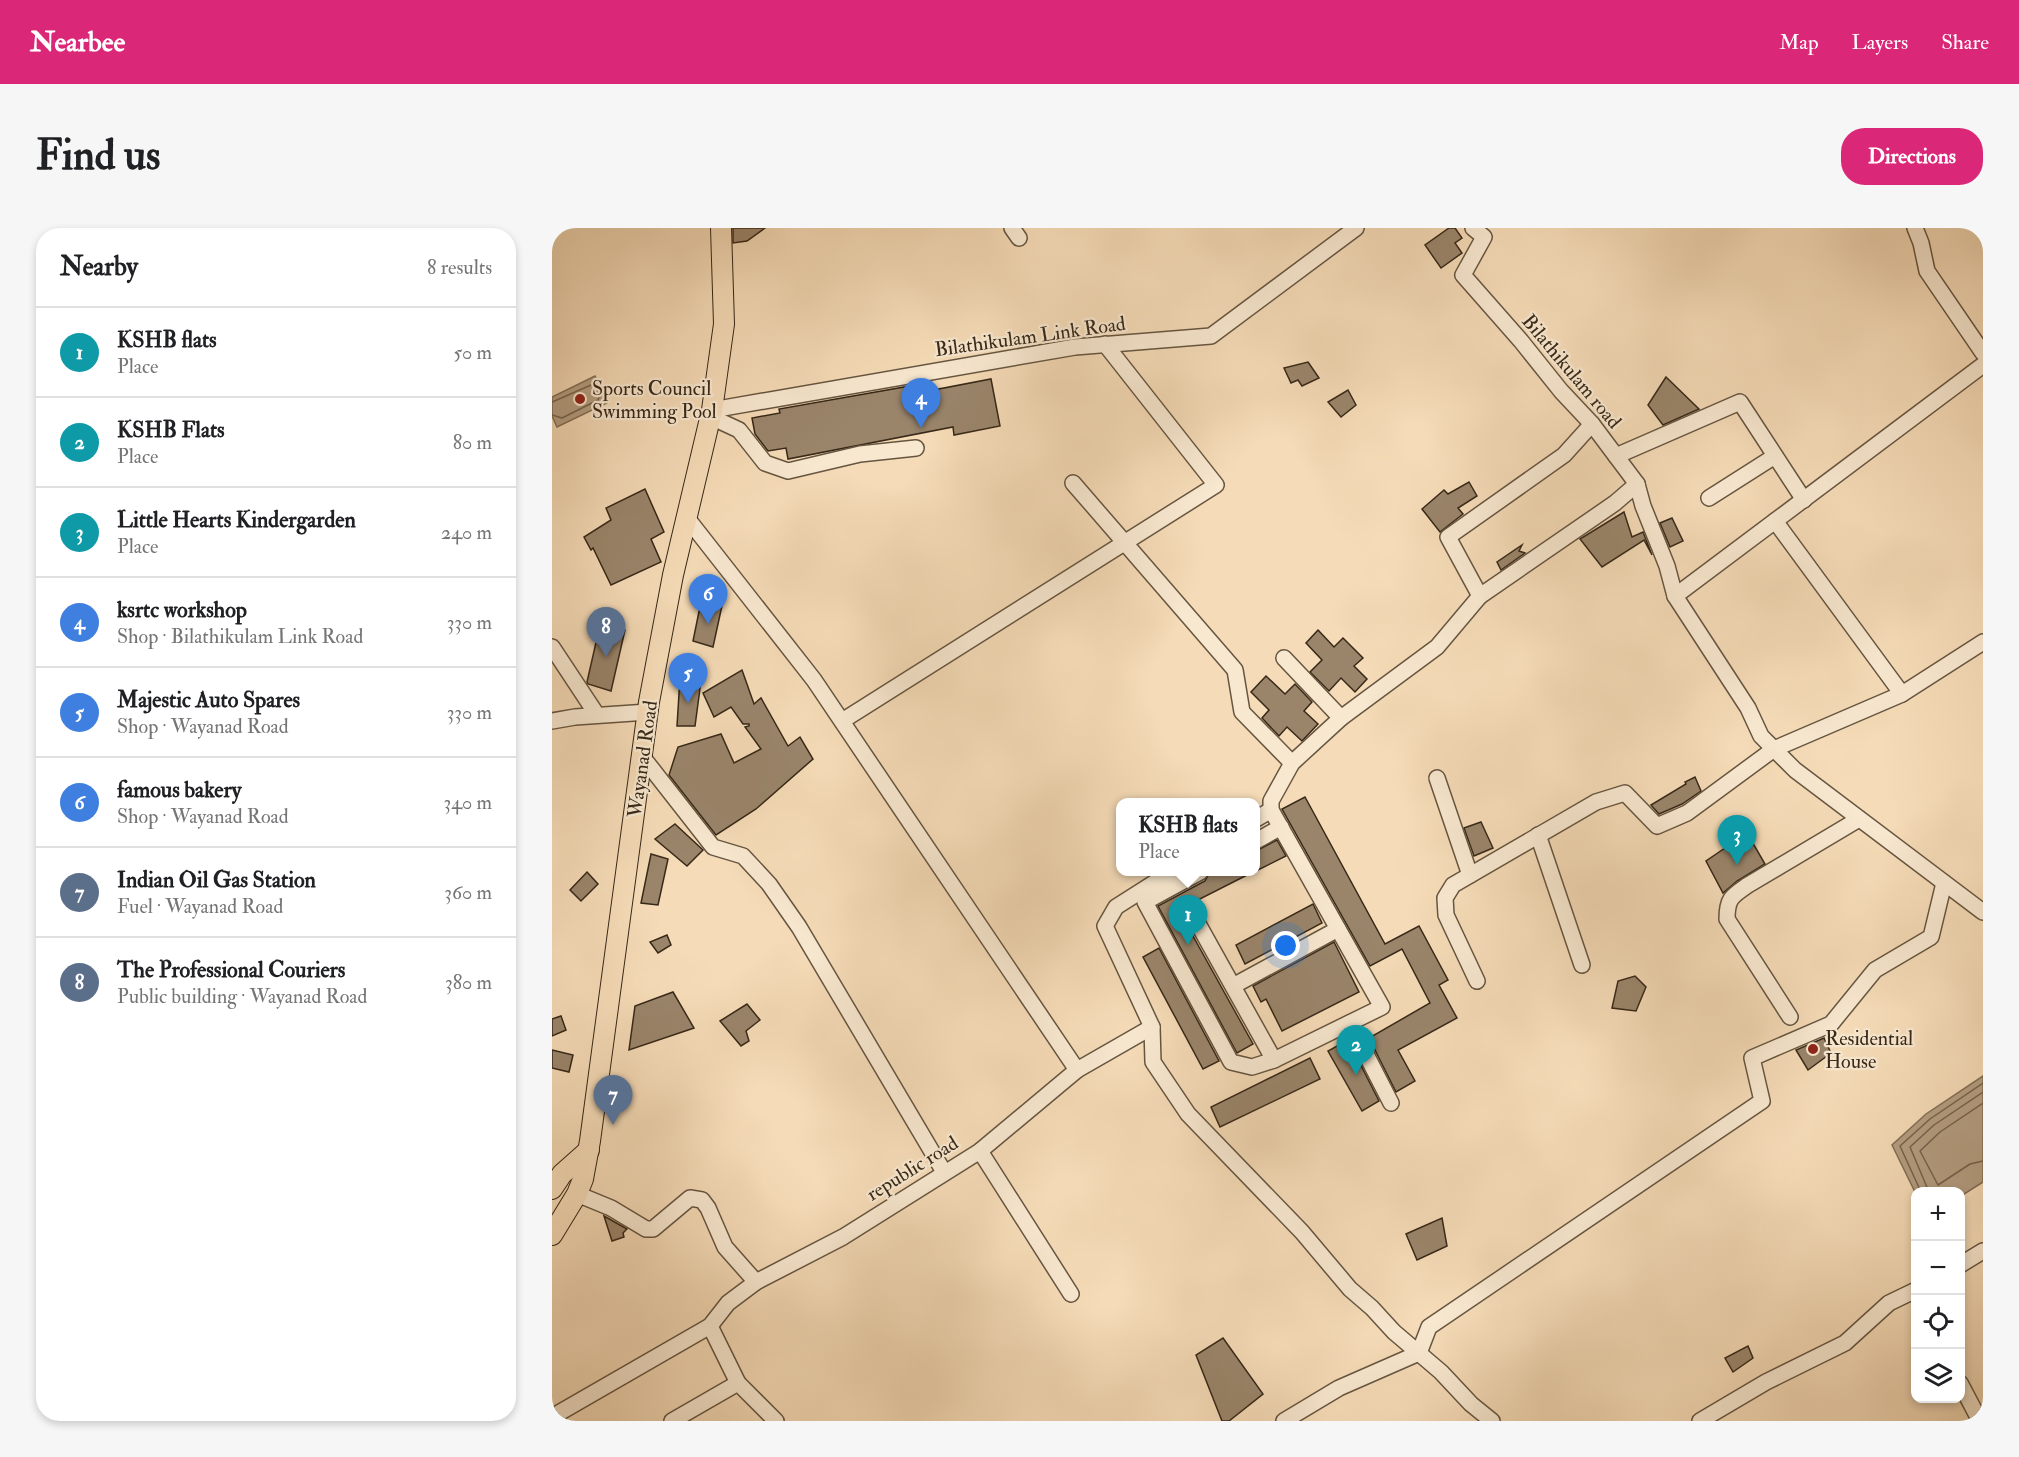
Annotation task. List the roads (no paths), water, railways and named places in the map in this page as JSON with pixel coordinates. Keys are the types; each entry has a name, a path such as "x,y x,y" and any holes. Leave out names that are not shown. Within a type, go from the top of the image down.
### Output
{"main road":[{"name":"Wayanad Road","path":"552,1235 584,1179 648,712 673,575 712,413 724,324 721,228"},
{"path":"552,1189 562,1174 588,1150"}],"street":[{"name":"Bilathikulam Link Road","path":"712,413 1075,347 1210,336 1356,228"},
{"path":"1915,228 1927,271 1983,353"},
{"name":"Bilathikulam road","path":"1483,231 1463,275 1561,391 1592,424 1616,456 1740,402 1804,500"},
{"path":"842,721 1216,485 1106,344"},
{"path":"1675,596 1983,365"},
{"path":"712,413 739,430 765,464 788,471 860,454 916,448"},
{"path":"1480,596 1448,537 1564,455 1592,424"},
{"path":"1616,456 1637,484 1643,506 1667,566 1675,596 1748,708 1761,736 1795,770 1983,912"},
{"path":"1709,498 1775,456"},
{"path":"1073,483 1235,670 1242,712 1292,763"},
{"path":"1193,876 1144,902 1231,1062 1252,1067 1274,1060 1382,1007 1271,810 1271,801 1292,763 1341,718 1437,647 1480,596 1615,502 1637,484"},
{"path":"687,518 814,680 1077,1071"},
{"path":"1775,522 1902,694"},
{"path":"1477,981 1446,915 1445,898 1453,885 1596,801 1625,793 1657,826 1687,813 1774,749 1902,694 1983,642"},
{"path":"552,647 597,715"},
{"path":"1284,658 1341,718"},
{"path":"552,721 648,712"},
{"path":"641,755 713,848 743,855 769,884 799,927 944,1172"},
{"path":"1437,778 1470,875"},
{"path":"1260,817 1271,810"},
{"path":"1790,1017 1727,919 1727,905 1732,896 1748,885 1859,819"},
{"path":"1260,839 1281,827"},
{"path":"1538,836 1582,965"},
{"path":"1166,876 1116,908 1105,926 1152,1027 1153,1062 1188,1114 1302,1232 1350,1289 1394,1332 1441,1372 1471,1404 1492,1421"},
{"path":"1284,1421 1339,1388 1419,1353 1429,1327 1762,1101 1752,1058 1831,1024 1875,970 1931,937 1944,883"},
{"path":"1197,922 1274,1060"},
{"path":"1233,986 1338,929"},
{"path":"1350,1023 1391,1103"},
{"name":"republic road","path":"710,1326 728,1303 756,1282 843,1237 980,1151 1077,1071 1152,1027"},
{"path":"980,1151 1071,1294"},
{"path":"577,1194 611,1208 646,1229 653,1228 690,1198 702,1200 708,1208 725,1247 756,1282"},
{"path":"1965,1261 1983,1251"},
{"path":"1700,1421 1766,1382 1845,1343 1889,1303 1911,1294"},
{"path":"552,1418 710,1326 738,1383 776,1421"},
{"path":"672,1421 738,1383"},
{"path":"1965,1392 1980,1421"}],"water":[{"name":"Sports Council Swimming Pool","path":"595,376 609,402 557,427 552,416 552,397"},
{"path":"1983,1076 1983,1182 1965,1193 1965,1187 1913,1187 1892,1145 1926,1114"}],"place":[{"name":"Sports Council Swimming Pool","path":"580,399"},
{"name":"ksrtc workshop","path":"921,428"},
{"name":"famous bakery","path":"708,624"},
{"name":"The Professional Couriers","path":"606,657"},
{"name":"Majestic Auto Spares","path":"688,703"},
{"name":"Little Hearts Kindergarden","path":"1737,865"},
{"name":"KSHB flats","path":"1188,945"},
{"name":"Residential House","path":"1813,1049"},
{"name":"KSHB Flats","path":"1356,1075"},
{"name":"Indian Oil Gas Station","path":"613,1125"}]}
